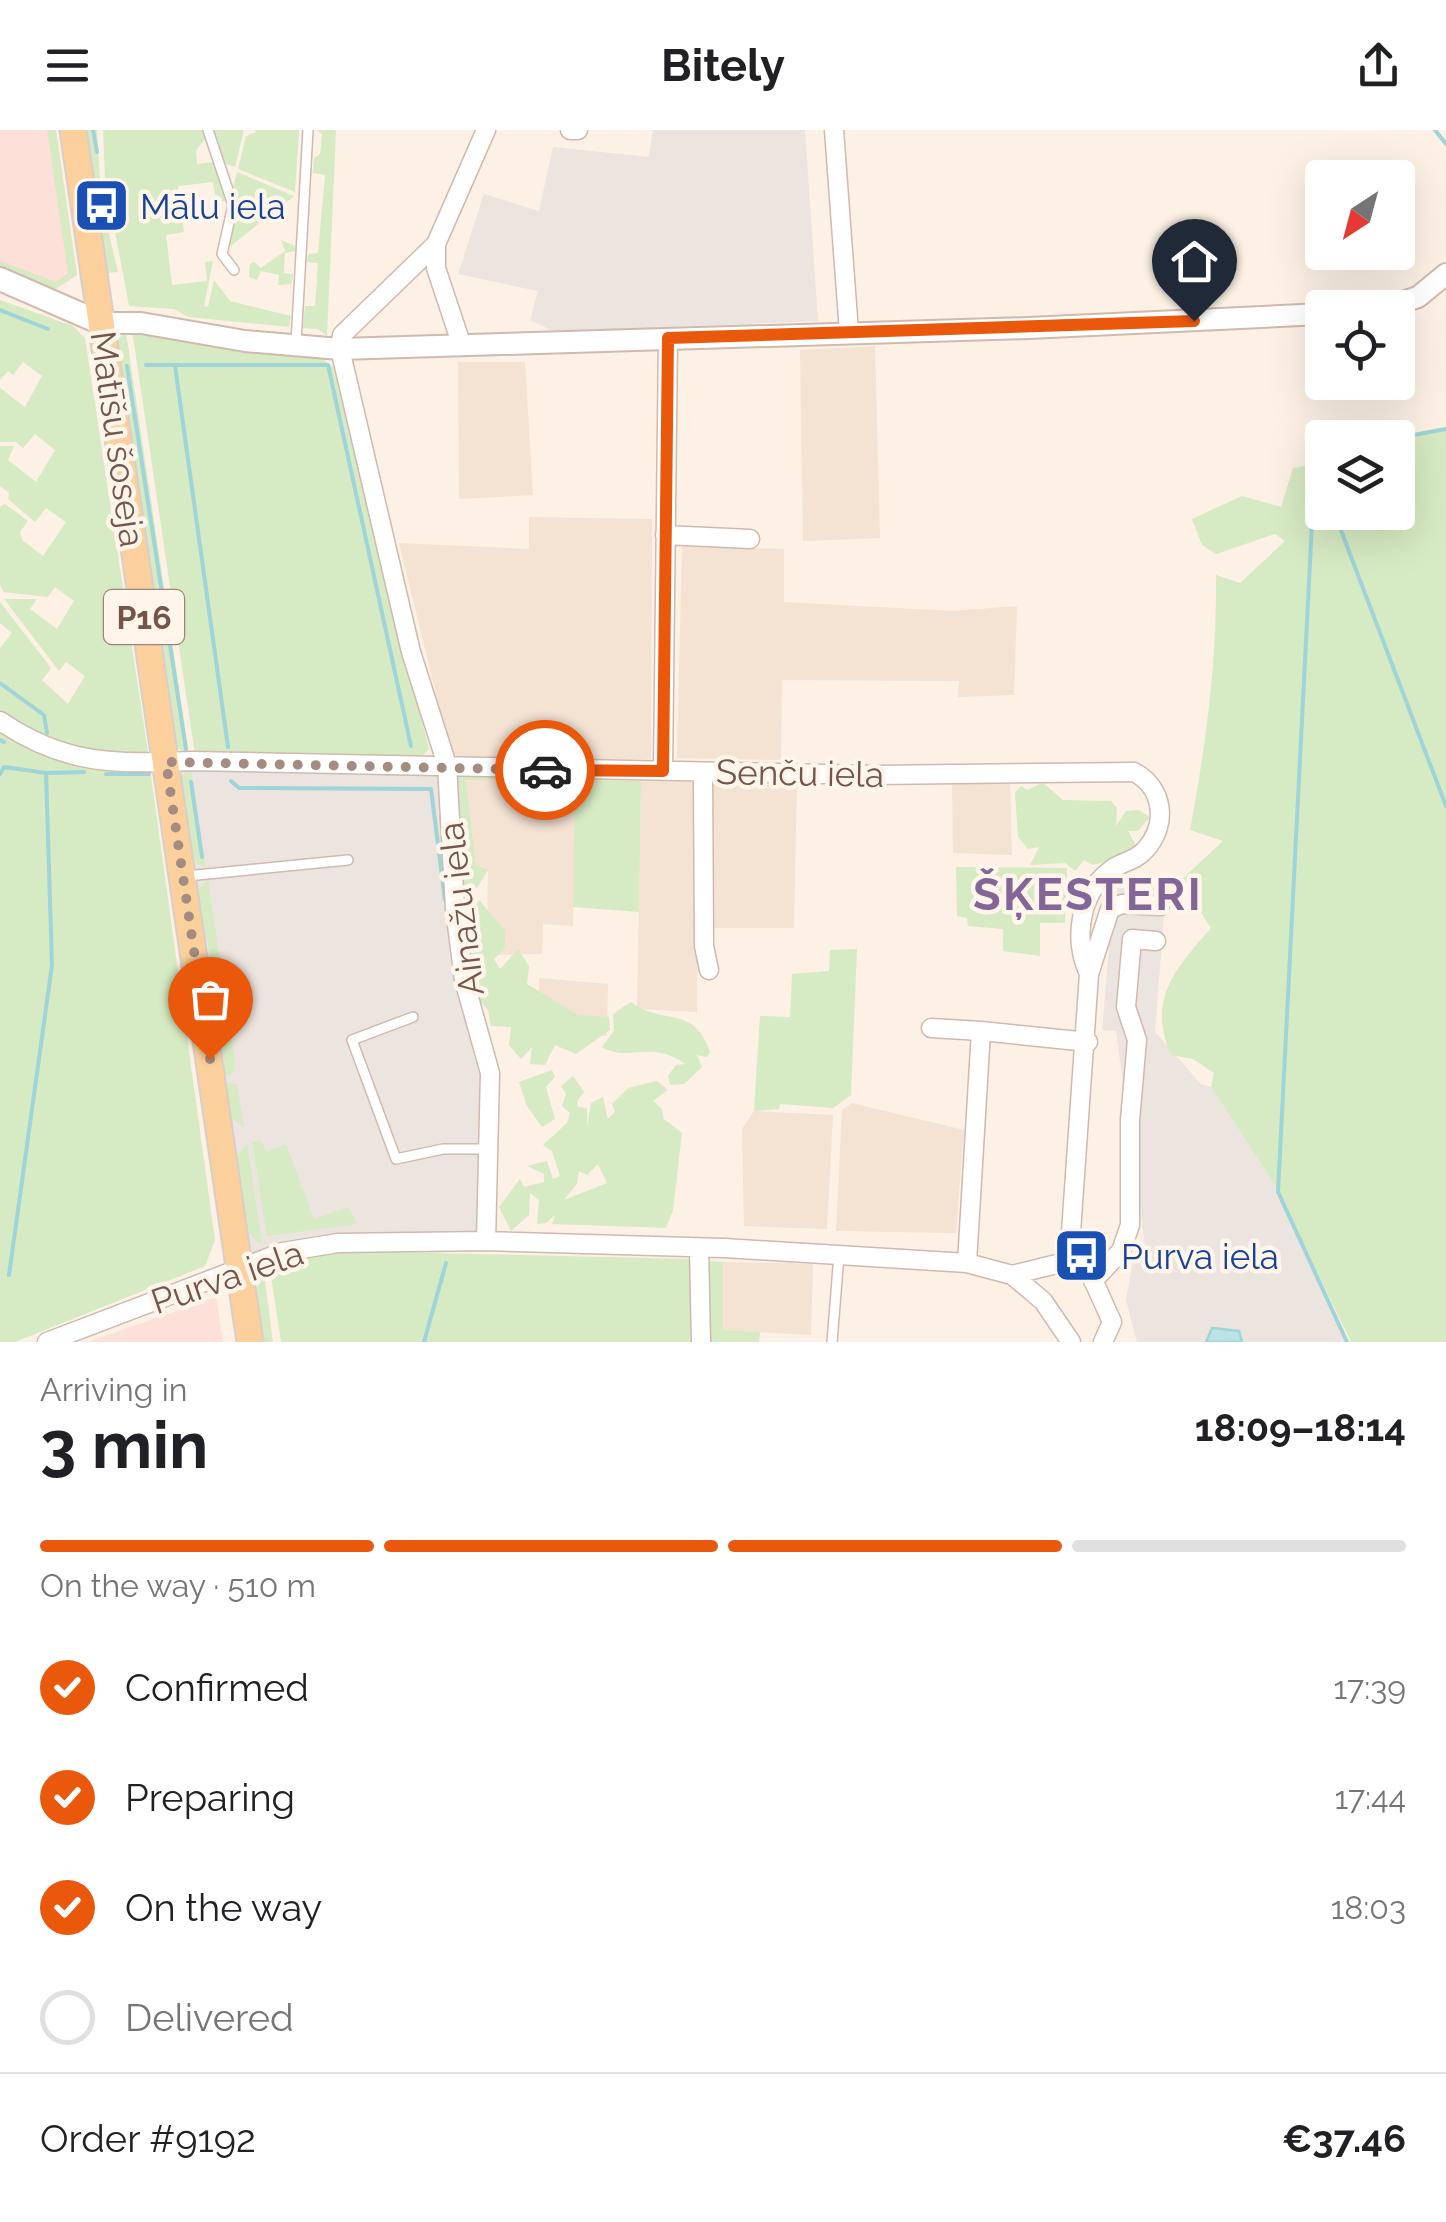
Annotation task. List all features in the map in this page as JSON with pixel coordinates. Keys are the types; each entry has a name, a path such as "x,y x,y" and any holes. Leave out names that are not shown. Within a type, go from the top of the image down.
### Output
{"main road":[{"name":"Matīšu šoseja","path":"73,130 250,1342"},
{"path":"0,280 101,323"}],"street":[{"path":"340,350 342,335 436,244 486,130"},
{"path":"570,130 578,130"},
{"path":"834,130 849,332"},
{"path":"436,244 436,268 461,343"},
{"path":"1415,298 1446,274"},
{"path":"101,323 128,322 340,350 1305,315"},
{"path":"663,771 668,338"},
{"name":"Ainažu iela","path":"340,350 411,652 448,765 462,962 490,1073 486,1241"},
{"path":"665,535 750,539"},
{"name":"Senču iela","path":"0,721 35,745 86,760 702,772 1134,772 1154,785 1159,795 1157,827 1144,852 1115,867 1086,900 1079,952 1089,974"},
{"path":"702,772 704,946 708,970"},
{"path":"1103,1342 1112,1322 1090,1273 1069,1261 1088,1042 1089,974 1110,908 1122,904 1160,906"},
{"path":"1093,1281 1121,1252 1130,1226 1130,1120 1137,1040 1126,1007 1127,990 1132,939 1156,941"},
{"path":"931,1028 1088,1042"},
{"path":"967,1263 982,1031"},
{"name":"Purva iela","path":"46,1342 239,1265 283,1252 338,1243 486,1241 967,1263 1012,1275 1043,1301 1071,1342"},
{"path":"699,1248 701,1342"},
{"name":"Purva iela","path":"1012,1275 1069,1261"}],"lane":[{"path":"208,130 233,205 222,254 234,270"},
{"path":"296,345 308,130"},
{"path":"184,876 348,860"},
{"path":"413,1017 352,1040 396,1160 443,1149 487,1149"},
{"path":"832,1342 839,1255"}],"shaded area":[{"path":"0,130 56,130 77,275 57,289 0,272"},
{"path":"653,130 805,130 818,321 555,332 530,320 538,291 458,274 484,194 539,211 553,147 649,157"},
{"path":"875,346 880,538 803,541 800,350"},
{"path":"458,362 525,362 533,495 459,499"},
{"path":"529,517 652,519 651,759 452,759 399,543 529,549"},
{"path":"682,546 784,549 784,602 953,611 1017,606 1014,695 958,697 959,681 782,680 781,760 677,758"},
{"path":"166,762 447,765 455,909 490,1073 486,1241 251,1263"},
{"path":"466,779 575,780 573,926 543,924 542,954 487,955 488,871 476,865"},
{"path":"707,780 797,780 794,928 706,928"},
{"path":"641,781 698,782 697,1012 637,1009"},
{"path":"952,782 1010,782 1012,855 953,853"},
{"path":"1117,873 1167,876 1155,1032 1201,1084 1211,1087 1275,1185 1346,1342 1137,1342 1126,1300 1133,1261 1146,1254 1116,1031 1102,1030 1112,912 1107,878 1116,878"},
{"path":"539,978 608,984 607,1036 539,1035"},
{"path":"852,1103 964,1130 956,1233 836,1231 842,1110"},
{"path":"754,1111 833,1115 827,1229 744,1226 742,1129"},
{"path":"723,1262 813,1264 811,1335 723,1330"},
{"path":"216,1297 223,1342 88,1342"}],"green space":[{"path":"47,130 56,130 77,275 51,291 0,272 0,261 56,282 68,273"},
{"path":"85,130 97,130 101,196 97,196"},
{"path":"103,130 204,130 207,137 196,150 197,164 214,162 229,200 216,202 213,182 178,186 184,232 166,235 172,285 207,281 205,262 213,261 204,306 208,307 214,280 230,301 291,316 289,327 188,317 174,309 129,306 105,179"},
{"path":"211,130 244,130 235,167 224,163"},
{"path":"254,130 299,130 295,192 238,169 246,136 257,132"},
{"path":"316,130 336,130 327,336 318,329 303,328 305,306 315,306 318,263 307,262 308,254 318,253 325,175 313,173 322,134"},
{"path":"237,172 294,196 267,218 237,208 232,192"},
{"path":"235,211 263,220 226,250"},
{"path":"105,217 118,272 105,273 100,218"},
{"path":"281,240 295,246 295,251 285,253 284,273 293,274 291,284 278,285 279,275 261,271 257,280 249,277 250,264 254,262 261,268 285,251"},
{"path":"0,300 73,326 85,338 148,752 88,750 36,732 0,713 0,648 12,633 0,623 0,602 51,668 42,680 68,704 85,676 66,662 59,671 4,599 37,599 30,609 57,629 74,601 55,587 48,597 4,592 0,585 0,507 5,504 28,521 20,532 22,540 43,556 66,522 46,508 35,522 8,499 9,493 0,486 0,446 14,446 8,460 36,482 55,450 35,434 23,448 16,442 0,442 0,388 25,407 42,376 23,362 13,375 8,371 0,380"},
{"path":"132,330 319,356 333,367 429,749 422,756 195,755"},
{"path":"126,332 189,755 174,746 116,341"},
{"path":"1446,429 1446,1342 1351,1342 1275,1185 1211,1087 1214,1073 1193,1059 1171,1055 1164,1035 1162,1017 1168,986 1211,928 1180,881 1223,841 1190,830 1209,703 1216,575 1240,583 1285,541 1275,534 1216,554 1202,545 1192,519 1242,496 1281,507 1293,468 1305,466 1305,530 1415,530 1415,435"},
{"path":"0,726 150,768 215,1240 205,1266 15,1342 0,1342"},
{"path":"466,757 555,763 544,780 466,780 476,865 488,870 477,888 463,890 467,910 480,901 505,931 505,948 494,959 500,969 518,949 529,966 527,984 578,1015 609,1017 610,1030 576,1054 555,1045 545,1065 530,1064 532,1047 521,1059 509,1045 511,1027 491,1026 488,1010 477,998 481,991 469,971 446,784"},
{"path":"191,768 206,868 191,861 180,777"},
{"path":"575,780 641,781 639,912 573,907"},
{"path":"1043,783 1063,800 1111,801 1117,808 1116,826 1126,811 1139,810 1150,817 1138,831 1128,831 1136,845 1128,856 1093,865 1084,860 1075,871 1065,863 1030,865 1039,847 1028,849 1018,837 1015,793 1021,786 1027,790"},
{"path":"956,867 1067,868 1065,923 1040,923 1040,956 1003,951 1003,929 968,926 967,918 957,916"},
{"path":"208,879 221,968 214,970 197,900 197,891"},
{"path":"857,949 851,1095 833,1108 780,1104 779,1109 754,1111 760,1016 790,1017 792,974 829,971 830,950"},
{"path":"219,998 226,998 236,1069 229,1076 225,1075"},
{"path":"631,1002 686,1021 703,1037 710,1052 707,1057 697,1055 702,1067 684,1084 670,1085 668,1076 676,1065 685,1064 673,1057 651,1052 621,1053 602,1047 614,1031 613,1014"},
{"path":"552,1070 555,1077 546,1087 555,1119 542,1127 527,1106 519,1082"},
{"path":"573,1076 584,1092 577,1101 578,1107 587,1108 587,1126 591,1103 603,1097 608,1119 615,1112 612,1104 628,1088 657,1081 668,1090 653,1101 662,1109 664,1119 682,1133 673,1210 666,1228 552,1224 555,1215 546,1223 537,1224 539,1200 530,1193 529,1215 511,1231 499,1207 520,1179 524,1187 544,1182 544,1174 527,1166 547,1161 553,1179 560,1176 552,1151 543,1145 567,1123 570,1113 562,1106 566,1094 561,1086","holes":["598,1164 607,1183 564,1200 577,1184 579,1171 587,1175"]},
{"path":"225,1082 237,1084 244,1127 230,1117"},
{"path":"252,1141 262,1142 266,1152 286,1144 314,1219 349,1207 357,1224 267,1236"},
{"path":"247,1143 262,1244 247,1229 240,1207 235,1159"},
{"path":"342,1251 691,1259 696,1342 281,1342 271,1276 291,1259"},
{"path":"704,1260 723,1262 723,1330 760,1332 759,1342 707,1342"},
{"path":"264,1273 273,1342 262,1342 255,1292"}],"water":[{"path":"1212,1328 1239,1331 1242,1342 1206,1342"}],"waterway":[{"path":"93,130 97,152"},
{"path":"1435,130 1446,144"},
{"path":"0,310 48,329"},
{"path":"146,365 328,365 411,746"},
{"path":"127,366 186,749"},
{"path":"175,366 228,747"},
{"path":"1415,435 1446,429"},
{"path":"1312,530 1278,1192 1347,1342"},
{"path":"1341,530 1446,806"},
{"path":"0,683 44,715 47,733"},
{"path":"0,740 4,742"},
{"path":"0,774 4,767 46,773 84,772"},
{"path":"9,1275 52,965 46,773"},
{"path":"106,774 149,774"},
{"path":"231,781 239,788 431,789 445,900"},
{"path":"191,782 202,857"},
{"path":"424,1342 446,1263"}],"way so far":[{"path":"210,1059 166,762 545,770"}],"place":[{"name":"Mālu iela","path":"101,206"},
{"name":"Purva iela","path":"1082,1256"}],"district":[{"name":"ŠĶESTERI","path":"1088,894"}],"route":[{"path":"545,770 663,771 668,338 1194,321"}]}
